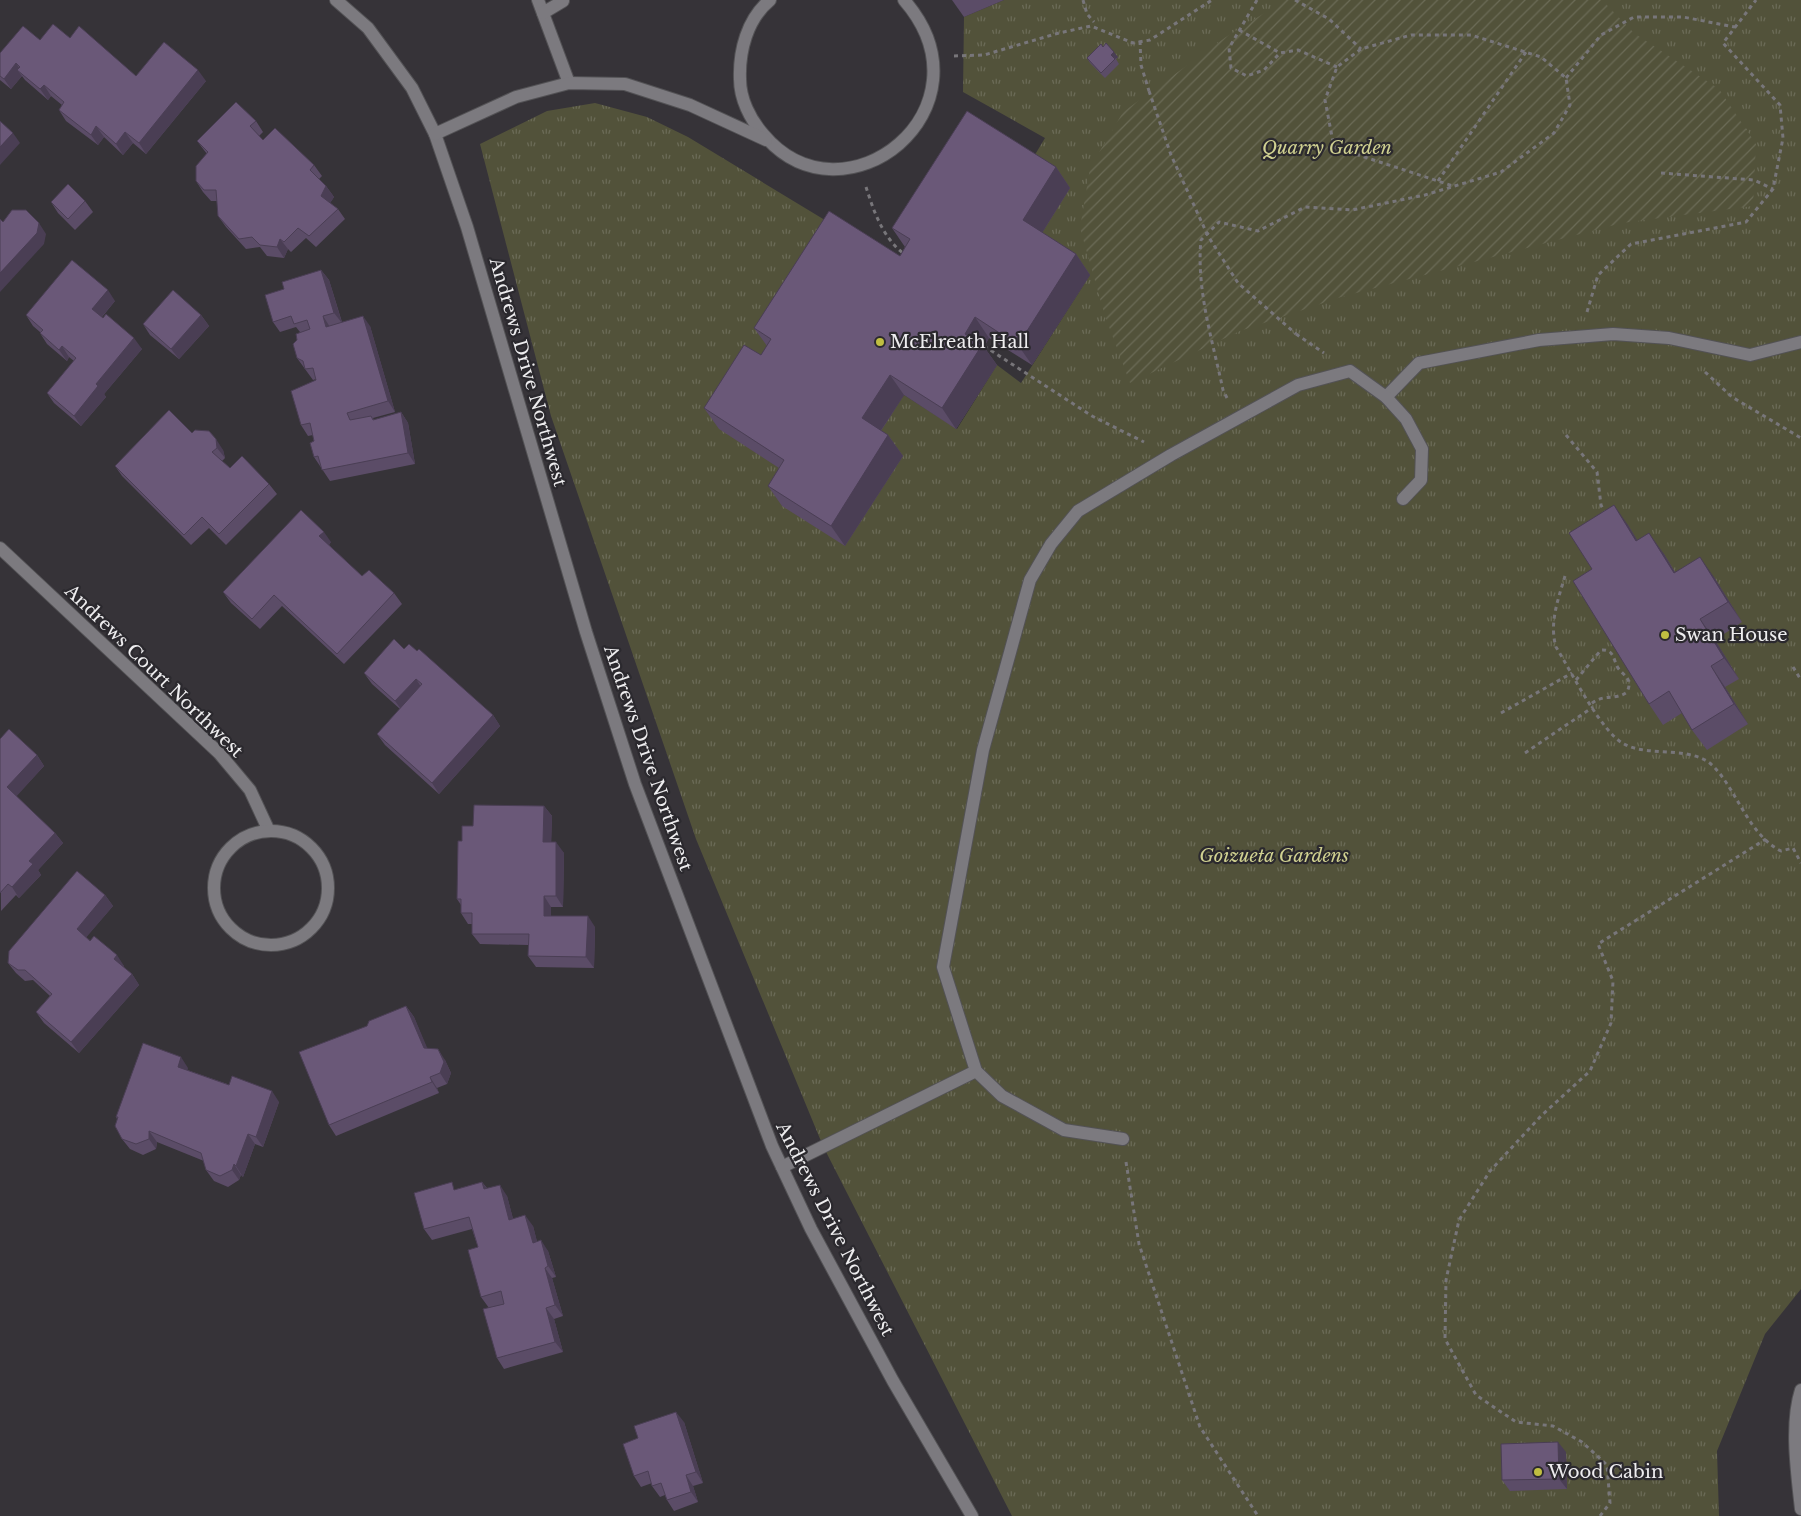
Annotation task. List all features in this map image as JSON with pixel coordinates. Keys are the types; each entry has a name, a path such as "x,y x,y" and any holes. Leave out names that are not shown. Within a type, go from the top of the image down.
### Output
{"street":[{"name":"Andrews Drive Northwest","path":"336,0 368,28 412,88 435,134 467,227 586,632 635,784 772,1146 811,1229 893,1381 972,1516"},
{"path":"538,0 569,83"},
{"path":"769,142 755,125 745,105 740,84 739,62 744,41 753,21 770,0"},
{"path":"435,134 516,97 569,83 625,84 690,105 769,142 786,155 806,164 827,168 859,165 890,152 907,138 920,121 929,101 934,79 933,58 928,36 918,17 904,0"},
{"path":"543,13 563,1"},
{"path":"1386,397 1419,364 1539,340 1613,334 1675,338 1750,355 1801,342"},
{"path":"1123,1139 1064,1130 1002,1096 976,1071 944,967 983,750 1030,580 1050,544 1078,511 1170,455 1298,385 1350,371 1386,397 1406,419 1422,449 1421,480 1403,499"},
{"name":"Andrews Court Northwest","path":"0,548 219,753 250,790 270,831"},
{"path":"270,831 292,834 311,846 324,864 328,886 325,908 313,928 295,941 273,946 251,942 232,930 219,912 214,890 218,868 229,849 248,836 270,831"},
{"path":"782,1167 976,1071"},
{"path":"1801,1390 1796,1405 1797,1470 1801,1509"}],"path":[{"path":"1083,0 1087,14 1094,22"},
{"path":"933,58 984,56 1059,33 1091,26 1132,43 1150,40 1212,0"},
{"path":"1257,0 1228,48 1231,68 1247,76 1264,70 1280,54 1298,50 1337,67"},
{"path":"1295,0 1330,19 1362,49"},
{"path":"1579,337 1598,275 1631,244 1746,222 1773,189 1783,138 1780,105 1723,43 1756,0"},
{"path":"1566,78 1601,35 1634,17 1684,17 1735,27"},
{"path":"1239,30 1280,54"},
{"path":"1238,418 1223,390 1207,316 1199,260 1201,240 1219,222 1258,231 1305,207 1352,210 1426,195 1501,172 1554,133 1570,105 1566,78 1541,57 1471,35 1411,35 1362,49 1337,67 1325,100 1334,147 1453,186"},
{"path":"1140,42 1141,65 1149,91 1172,155 1208,236 1238,283 1296,334"},
{"path":"1438,181 1526,52"},
{"path":"859,165 874,213 892,245 906,256"},
{"path":"1662,173 1754,180 1773,189"},
{"path":"984,346 1092,416 1170,455"},
{"path":"1704,370 1732,397 1801,438"},
{"path":"1566,435 1597,472 1601,505 1607,518"},
{"path":"1565,576 1553,620 1552,634 1556,648 1592,706 1614,737 1624,745 1699,758 1715,766 1754,826 1772,847 1781,851 1792,848 1801,863"},
{"path":"1525,753 1604,696 1621,696 1629,688 1628,677 1617,667 1611,652 1606,649 1601,650 1576,680"},
{"path":"1793,667 1801,680"},
{"path":"1502,713 1572,673"},
{"path":"1600,1516 1610,1503 1607,1466 1582,1442 1553,1426 1516,1422 1476,1395 1446,1339 1446,1280 1459,1220 1490,1171 1541,1116 1590,1071 1611,1023 1613,980 1598,944 1766,839"},
{"path":"1123,1139 1138,1244 1200,1427 1258,1516"}],"green space":[{"name":"Goizueta Gardens","path":"1004,0 1801,0 1801,1289 1765,1334 1717,1451 1719,1516 1012,1516 823,1146 696,839 551,416 480,144 547,111 595,103 647,117 688,137 843,231 876,438 904,395 957,429 997,365 1021,383 1090,275 1037,241 1030,163 1045,138 963,92 964,17"},
{"name":"Quarry Garden","path":"1285,0 1602,0 1634,33 1719,89 1756,144 1753,206 1622,223 1341,297 1240,331 1130,383 1105,316 1080,228 1090,168 1123,112 1226,37"}],"building":[{"path":"53,24 70,38 79,26 136,76 164,42 198,70 139,143 125,132 116,144 96,126 91,135 59,110 64,102 44,85 40,89 17,70 20,67 16,63 4,79 0,76 0,53 23,26 40,40"},
{"path":"1106,43 1114,52 1111,55 1115,59 1101,73 1087,58 1101,44 1103,47"},
{"path":"236,102 256,121 250,126 263,140 275,128 314,165 310,170 326,186 321,196 338,209 309,236 298,228 284,242 280,239 277,247 260,245 252,237 239,239 218,216 216,190 204,190 196,181 196,166 208,152 197,141"},
{"name":"McElreath Hall","path":"967,111 1056,167 1023,220 1076,254 1018,345 975,317 965,334 982,345 942,408 890,375 862,418 888,435 831,526 768,486 784,460 704,408 744,345 761,355 771,339 754,328 829,211 900,256 910,239 892,228"},
{"path":"0,121 13,133 0,147"},
{"path":"68,184 85,201 68,219 51,202"},
{"path":"12,210 26,210 39,223 37,233 0,273 0,219 3,222"},
{"path":"72,260 108,290 92,309 103,318 106,314 134,338 96,384 98,386 74,416 47,393 76,358 62,346 59,350 40,333 43,330 26,315"},
{"path":"321,270 334,313 323,316 326,327 363,316 388,401 347,413 350,420 371,416 373,420 401,412 408,453 322,470 318,456 314,457 310,443 314,441 310,423 301,425 291,391 316,380 313,368 305,369 303,361 297,358 293,344 297,340 296,334 310,329 307,320 294,324 291,316 273,322 265,295 284,289 282,282"},
{"path":"173,290 201,315 171,349 143,324"},
{"path":"169,410 192,433 195,430 209,431 216,439 217,448 212,452 230,468 242,456 269,484 219,534 202,517 184,535 115,466"},
{"name":"Swan House","path":"1614,505 1636,541 1649,533 1674,573 1700,557 1728,602 1700,619 1724,658 1711,666 1734,704 1692,730 1669,691 1649,704 1573,581 1592,569 1569,533"},
{"path":"301,510 324,532 319,536 362,576 369,570 394,593 337,654 274,595 252,619 223,592"},
{"path":"394,639 404,649 409,644 417,651 419,649 493,715 432,783 377,734 422,684 416,679 395,701 364,673"},
{"path":"9,729 37,755 7,787 55,833 29,861 33,864 12,887 8,884 0,893 0,739"},
{"path":"474,805 544,806 543,842 556,842 556,896 544,896 544,916 588,916 586,957 528,956 529,934 472,934 472,913 461,913 461,899 457,899 458,841 462,841 462,826 473,826"},
{"path":"77,871 105,895 77,929 90,941 94,936 117,955 114,959 132,974 71,1042 36,1012 52,994 25,970 18,970 8,963 9,951"},
{"path":"406,1006 424,1048 438,1049 444,1062 440,1073 430,1077 432,1082 329,1125 299,1052 367,1026 369,1021"},
{"path":"143,1043 181,1057 178,1067 229,1085 232,1076 272,1091 256,1137 248,1134 236,1166 234,1164 232,1170 220,1176 206,1170 201,1153 149,1131 149,1139 136,1144 122,1139 115,1126 118,1117 116,1117"},
{"path":"452,1182 454,1190 482,1182 484,1189 500,1185 509,1220 525,1215 533,1243 541,1240 548,1266 545,1268 555,1305 546,1308 555,1342 497,1358 483,1309 504,1304 501,1291 481,1297 468,1250 478,1247 469,1217 424,1229 414,1193"},
{"path":"676,1412 696,1472 686,1475 691,1492 667,1500 661,1483 652,1486 648,1471 634,1476 623,1444 638,1438 634,1426"},
{"name":"Wood Cabin","path":"1558,1442 1559,1479 1502,1480 1501,1444"}],"place":[{"name":"McElreath Hall","path":"880,342"},
{"name":"Swan House","path":"1665,635"},
{"name":"Wood Cabin","path":"1538,1472"}]}
